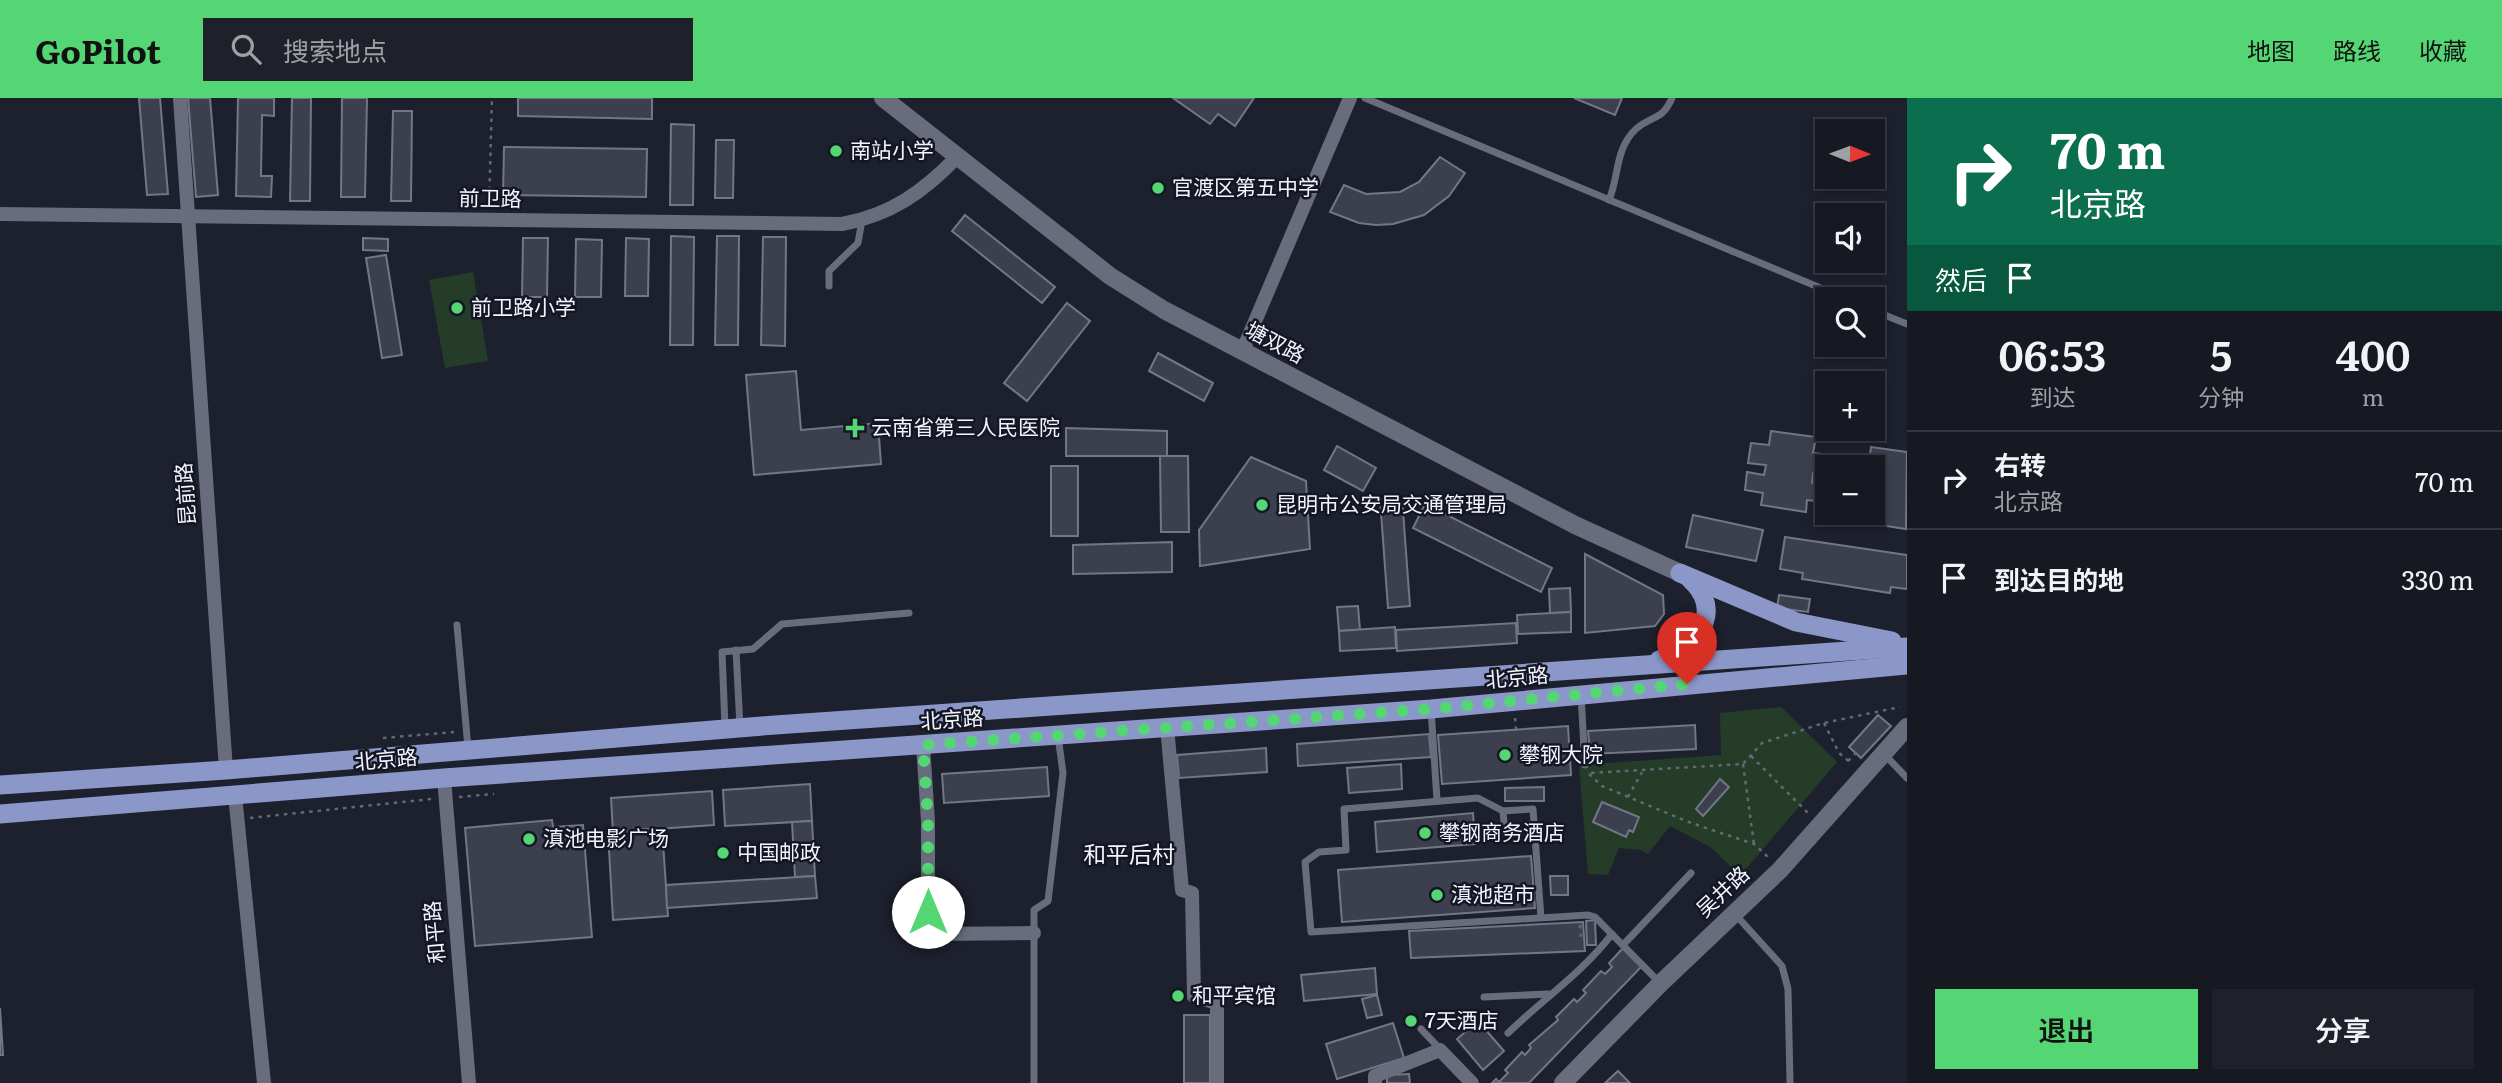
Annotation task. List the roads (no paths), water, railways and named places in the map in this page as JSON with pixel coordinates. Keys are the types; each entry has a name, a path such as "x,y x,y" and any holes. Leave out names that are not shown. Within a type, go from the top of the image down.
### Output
{"main road":[{"path":"1680,573 1796,622 1907,646"},
{"path":"1642,666 1683,649 1702,630 1706,611 1701,592 1680,573"},
{"name":"北京路","path":"0,785 226,771 733,728 1907,646"},
{"name":"北京路","path":"0,814 444,778 1431,709 1907,665"}],"street":[{"name":"昆前路","path":"180,98 226,771"},
{"name":"塘双路","path":"883,98 1110,276 1164,310 1574,525 1680,573"},
{"path":"1242,352 1350,98"},
{"name":"前卫路","path":"0,214 188,214 489,221 842,224 862,220 911,200 957,157"},
{"path":"1167,727 1182,890 1192,893 1194,996 1217,1003 1217,1083"},
{"name":"吴井路","path":"1563,1083 1733,912 1780,870 1866,776 1897,763 1907,727"},
{"path":"923,745 928,821 928,934 1034,933"},
{"name":"和平路","path":"444,778 469,1083"},
{"path":"235,795 264,1083"},
{"path":"1375,1083 1375,1076 1440,1050 1472,1083"}],"lane":[{"path":"1365,98 1818,287"},
{"path":"1609,200 1621,152 1636,129 1665,112 1672,98"},
{"path":"829,286 829,271 859,243 862,220"},
{"path":"1885,315 1907,324"},
{"path":"733,728 722,652 752,649 782,624 909,612"},
{"path":"457,625 468,749"},
{"path":"733,728 736,650"},
{"path":"1581,695 1586,765"},
{"path":"1431,709 1437,800"},
{"path":"1034,1083 1034,910 1048,901 1062,773 1058,736"},
{"path":"1897,763 1907,778"},
{"path":"1541,918 1536,882 1533,809 1503,811 1478,798 1344,809 1346,850 1319,852 1305,862 1311,932 1541,918 1588,915 1595,917 1661,983"},
{"path":"1503,811 1505,834"},
{"path":"1623,945 1691,873"},
{"path":"1733,912 1782,966 1788,989 1790,1083"},
{"path":"1508,1033 1597,954 1612,934"},
{"path":"1484,997 1549,994"},
{"path":"1421,1029 1440,1050"}],"place":[{"name":"南站小学","path":"836,151"},
{"name":"官渡区第五中学","path":"1158,188"},
{"name":"前卫路小学","path":"457,308"},
{"name":"云南省第三人民医院","path":"855,428"},
{"name":"昆明市公安局交通管理局","path":"1262,505"},
{"name":"攀钢大院","path":"1505,755"},
{"name":"攀钢商务酒店","path":"1425,833"},
{"name":"滇池电影广场","path":"529,839"},
{"name":"中国邮政","path":"723,853"},
{"name":"滇池超市","path":"1437,895"},
{"name":"和平宾馆","path":"1178,996"},
{"name":"7天酒店","path":"1411,1021"}],"district":[{"name":"和平后村","path":"1129,855"}]}
